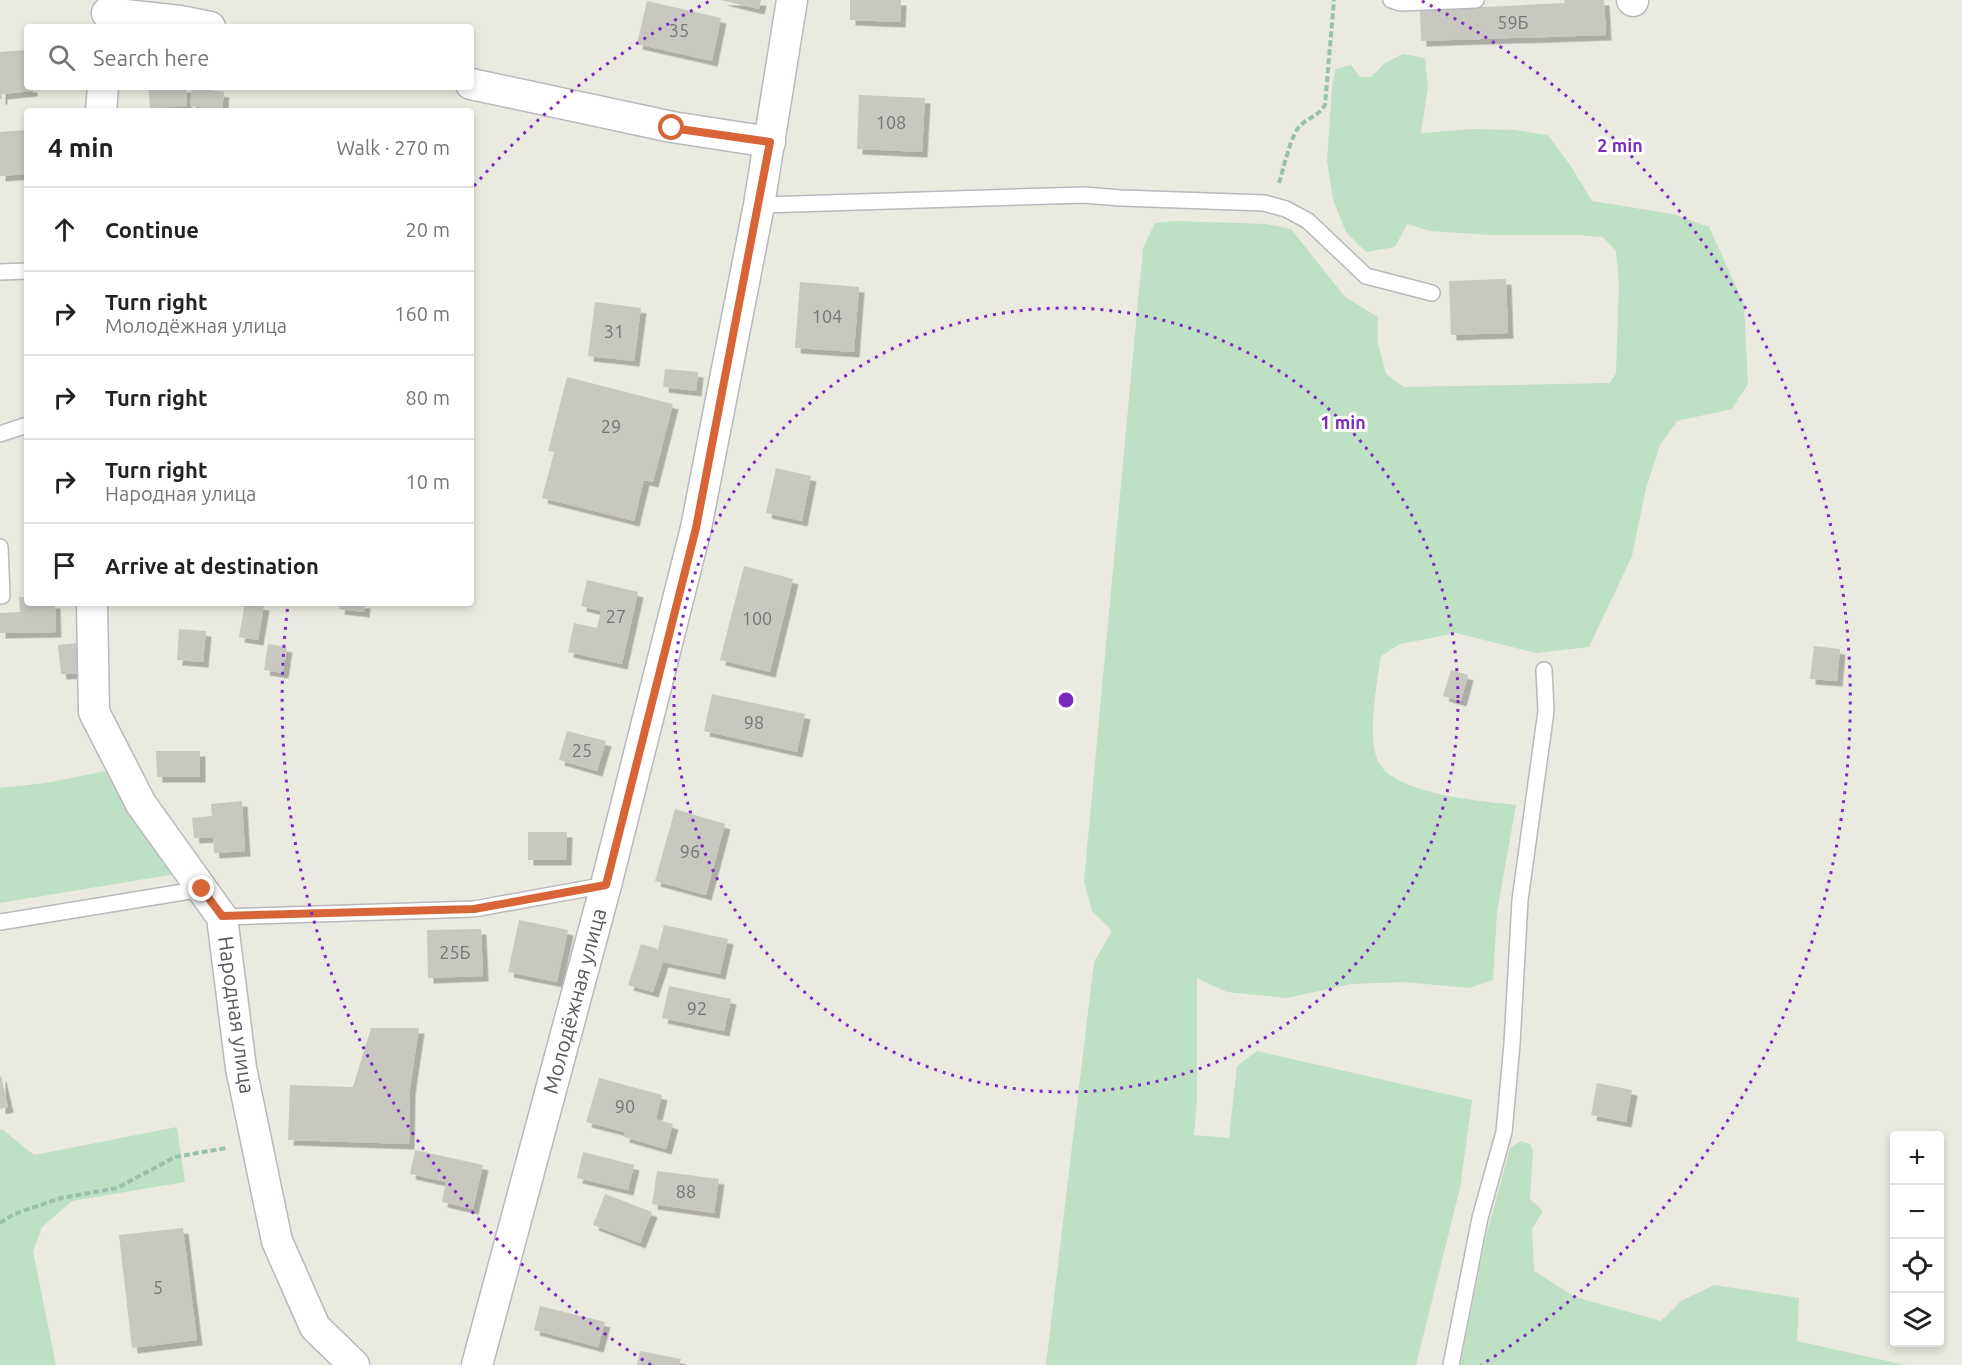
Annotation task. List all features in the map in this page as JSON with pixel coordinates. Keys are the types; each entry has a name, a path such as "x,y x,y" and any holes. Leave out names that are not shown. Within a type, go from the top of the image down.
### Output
{"street":[{"name":"Молодёжная улица","path":"477,1365 606,885 696,528 759,205 792,0"},
{"path":"107,13 195,24"},
{"path":"474,85 672,128 770,142"},
{"path":"101,108 103,90"},
{"name":"Народная улица","path":"92,606 94,712 141,804 222,916 241,1068 277,1241 315,1327 354,1365"}],"lane":[{"path":"1391,0 1400,3 1476,0"},
{"path":"759,205 1084,195 1264,203 1286,209 1308,221 1366,276 1432,293"},
{"path":"0,272 24,271"},
{"path":"0,434 24,426"},
{"path":"0,547 2,596"},
{"path":"1451,1365 1480,1218 1504,1132 1512,1044 1520,900 1546,711 1544,670"},
{"path":"222,916 474,909 606,885"},
{"path":"0,922 202,889"}],"path":[{"path":"1273,206 1290,147 1299,126 1319,114 1325,105 1334,0"},
{"path":"0,1223 14,1214 61,1198 117,1188 175,1157 256,1143"}],"green space":[{"path":"1403,54 1425,58 1428,86 1421,133 1473,129 1514,130 1548,135 1592,201 1672,214 1709,227 1744,304 1748,384 1732,409 1677,421 1660,445 1646,488 1632,556 1589,647 1536,653 1456,633 1400,644 1381,656 1373,729 1376,756 1381,766 1391,776 1424,790 1463,799 1516,805 1497,912 1493,980 1469,988 1404,982 1351,984 1287,998 1227,992 1197,978 1197,1099 1194,1135 1229,1138 1237,1066 1257,1051 1472,1100 1460,1188 1416,1365 1046,1365 1094,962 1112,931 1092,911 1084,881 1143,248 1155,223 1176,221 1266,224 1291,229 1345,297 1378,317 1378,344 1386,374 1404,387 1610,383 1616,373 1619,284 1616,251 1603,237 1492,235 1430,231 1407,224 1395,247 1366,252 1346,232 1333,200 1327,161 1335,69 1351,65 1360,77 1371,77 1385,63"},
{"path":"106,771 132,810 181,873 0,903 0,788 46,783"},
{"path":"177,1127 185,1182 72,1201 42,1227 33,1251 56,1365 0,1365 0,1130 34,1155"},
{"path":"1521,1141 1530,1144 1533,1151 1530,1199 1543,1211 1532,1229 1534,1271 1575,1297 1661,1321 1681,1301 1714,1285 1799,1298 1797,1341 1905,1365 1460,1365 1486,1236 1510,1148"}],"building":[{"path":"721,0 761,0 759,9"},
{"path":"850,0 901,0 900,22 850,20"},
{"path":"1564,0 1604,0 1606,35 1421,41 1420,10 1565,3"},
{"path":"647,1 721,18 712,61 637,44"},
{"path":"24,50 24,90 32,91 2,94 2,99 0,99 0,52"},
{"path":"148,90 186,90 187,106 150,108"},
{"path":"192,90 224,92 222,108 190,106"},
{"path":"859,95 925,98 922,152 857,149"},
{"path":"24,130 24,174 0,176 0,132"},
{"path":"1506,279 1508,333 1451,335 1449,281"},
{"path":"800,282 859,287 854,352 795,348"},
{"path":"595,302 641,308 634,361 588,356"},
{"path":"665,369 698,372 696,391 663,387"},
{"path":"567,377 673,404 653,482 644,480 634,521 542,498 554,452 548,451"},
{"path":"776,468 811,476 802,521 766,513"},
{"path":"744,566 793,579 770,672 720,660"},
{"path":"587,580 638,592 622,664 568,652 574,623 597,628 601,611 581,606"},
{"path":"19,597 24,597 24,606 55,606 56,632 0,633 0,613 20,612"},
{"path":"244,606 264,606 258,640 239,637"},
{"path":"340,606 365,606 364,612 339,609"},
{"path":"179,629 206,631 203,662 177,660"},
{"path":"77,643 80,673 61,674 58,645"},
{"path":"268,644 287,647 283,673 264,670"},
{"path":"1814,646 1840,649 1837,681 1810,679"},
{"path":"1451,670 1468,675 1461,701 1443,696"},
{"path":"712,694 805,714 797,752 704,731"},
{"path":"567,731 606,741 597,771 559,760"},
{"path":"156,751 200,751 200,777 157,777"},
{"path":"242,801 245,851 214,853 213,837 194,838 192,818 212,816 211,804"},
{"path":"675,809 725,824 706,895 655,881"},
{"path":"528,832 567,832 566,860 528,860"},
{"path":"519,920 568,930 557,982 508,972"},
{"path":"664,925 728,939 720,974 663,962 653,992 628,985 641,944 658,949"},
{"path":"481,929 483,976 428,978 427,930"},
{"path":"669,986 731,999 724,1031 662,1018"},
{"path":"371,1028 419,1028 410,1089 409,1144 288,1140 290,1085 353,1087"},
{"path":"0,1077 8,1107 0,1109"},
{"path":"599,1078 662,1095 656,1119 673,1124 666,1149 624,1137 625,1132 586,1122"},
{"path":"1597,1083 1632,1090 1626,1122 1591,1115"},
{"path":"415,1150 483,1165 473,1209 442,1202 446,1182 410,1174"},
{"path":"583,1152 634,1165 628,1190 577,1178"},
{"path":"657,1171 719,1179 714,1213 652,1204"},
{"path":"605,1194 652,1212 640,1243 593,1225"},
{"path":"183,1228 197,1340 132,1348 119,1235"},
{"path":"540,1306 605,1322 598,1347 534,1330"},
{"path":"640,1351 681,1359 679,1365 637,1365"}],"route":[{"path":"202,889 222,916 474,909 606,885 696,528 770,142 672,128"}]}
